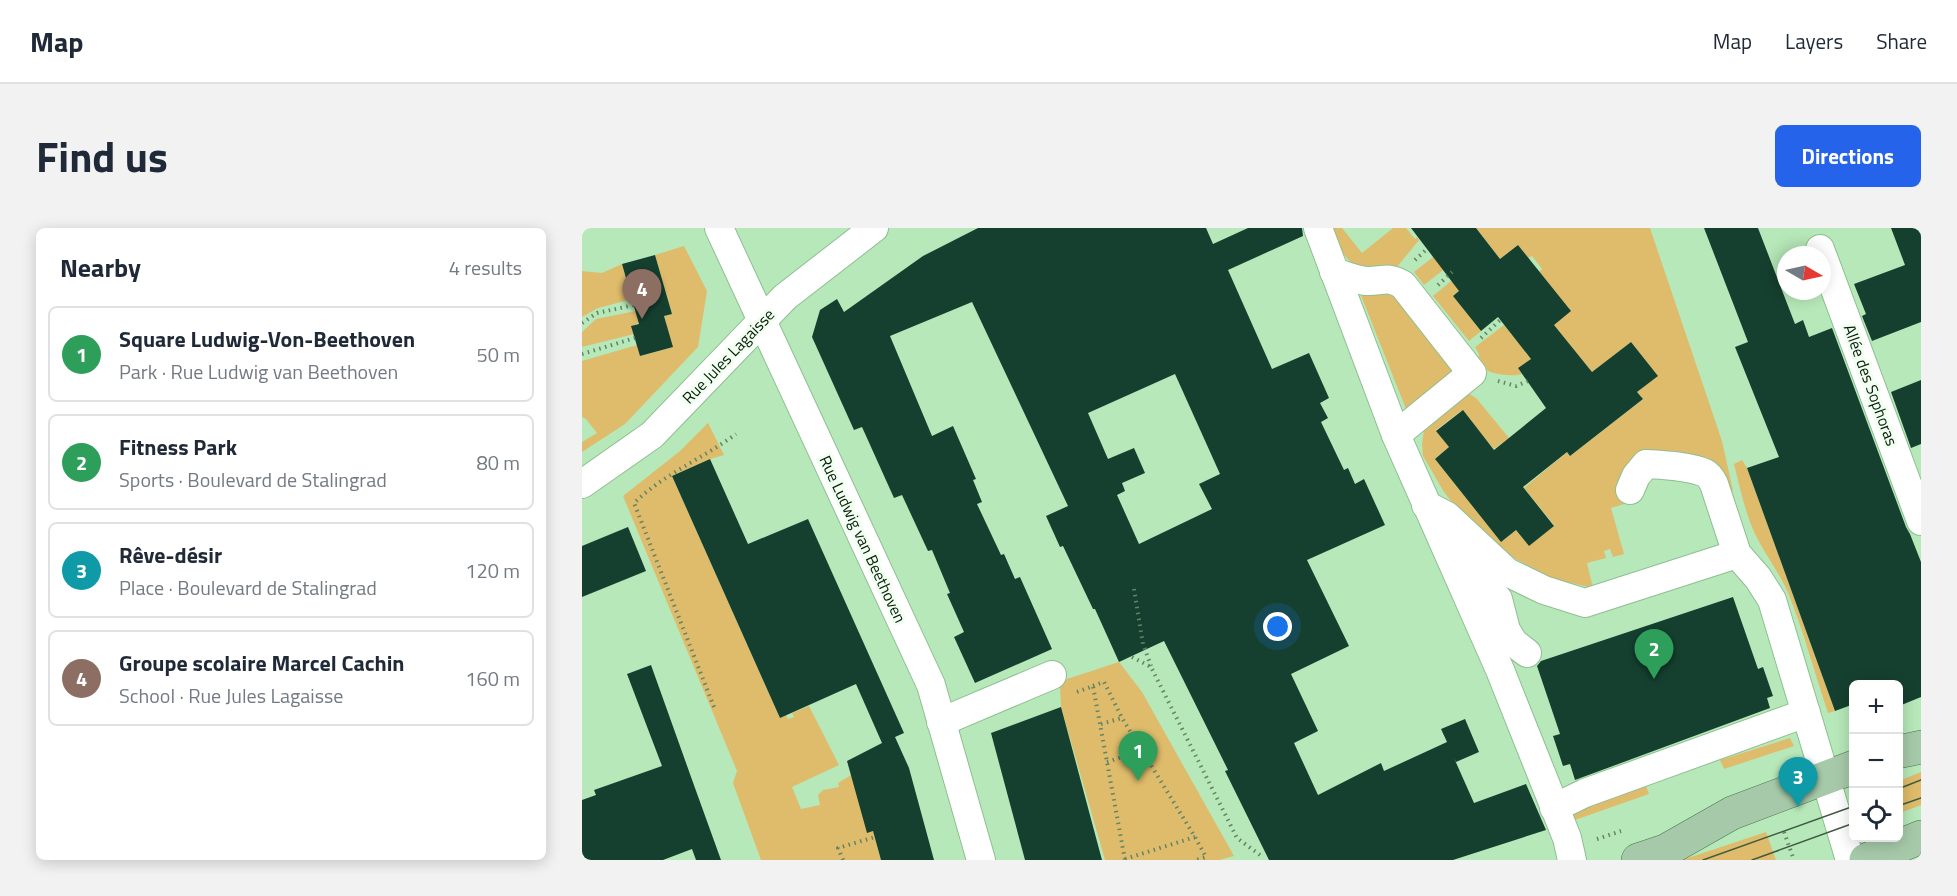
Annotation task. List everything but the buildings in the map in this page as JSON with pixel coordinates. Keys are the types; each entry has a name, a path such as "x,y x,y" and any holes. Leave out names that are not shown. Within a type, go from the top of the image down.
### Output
{"main road":[{"path":"1903,751 1921,747"},
{"path":"1638,860 1665,851 1732,813 1839,772"},
{"path":"1866,860 1921,837"}],"street":[{"name":"Rue Ludwig van Beethoven","path":"719,228 931,685 981,860"},
{"name":"Rue Jules Lagaisse","path":"582,484 652,435 785,297 874,228"},
{"path":"1318,228 1396,435 1486,639 1567,838 1572,860"},
{"path":"1334,272 1367,281 1382,278 1395,280 1403,285 1472,373 1396,435"},
{"name":"Allée des Sophoras","path":"1831,279 1921,521"},
{"path":"1630,490 1636,476 1646,464 1665,465 1704,473 1710,477 1737,554 1772,600 1806,713 1839,772 1850,860"},
{"path":"1425,505 1447,516 1507,572 1544,590 1585,603 1737,554"},
{"path":"1425,505 1458,552 1498,599 1506,630 1514,643 1527,653"},
{"path":"941,722 1062,685"},
{"path":"1554,808 1586,793 1806,713"}],"path":[{"path":"582,323 597,314 634,305"},
{"path":"582,354 635,338"},
{"path":"714,707 634,503 652,486 680,467 710,453 736,434"},
{"path":"1134,590 1143,644 1151,667 1238,838 1260,855"},
{"path":"1132,657 1151,667"},
{"path":"1062,685 1094,686 1104,682 1122,718 1206,857 1196,860"},
{"path":"1094,686 1125,859 1195,837"},
{"path":"1101,724 1122,718"},
{"path":"1107,762 1142,750"},
{"path":"1784,832 1794,860"},
{"path":"843,860 838,848 874,837"}],"shaded area":[{"path":"1330,228 1342,228 1362,253 1393,228 1406,228 1415,239 1417,237 1419,240 1397,267 1361,267 1354,264 1342,252"},
{"path":"1476,228 1650,228 1722,441 1733,491 1728,493 1724,480 1630,474 1624,504 1611,508 1624,554 1613,557 1610,549 1604,551 1606,558 1587,563 1593,588 1554,579 1506,554 1466,520 1444,492 1423,456 1425,423 1465,386 1477,399 1509,438 1494,449 1461,411 1436,430 1449,447 1435,459 1501,542 1516,530 1529,546 1554,525 1524,488 1567,452 1570,456 1643,399 1637,392 1657,375 1631,342 1592,372 1552,326 1570,311 1539,272 1542,269 1532,256 1528,258 1518,245 1500,259"},
{"path":"684,246 707,291 698,347 625,424 582,452 582,442 597,433 582,417 582,361 637,345 641,356 672,347 664,316 672,314 655,255"},
{"path":"1437,254 1447,267 1424,285 1414,272"},
{"path":"622,264 632,299 598,308 582,317 582,271 602,273"},
{"path":"1456,277 1464,288 1453,296 1481,331 1469,341 1433,296"},
{"path":"1393,290 1458,371 1406,409 1360,293"},
{"path":"636,311 639,323 632,326 634,334 582,347 582,332 596,319"},
{"path":"1504,325 1531,359 1518,368 1522,374 1493,373 1479,364 1479,354 1475,347"},
{"path":"708,423 724,455 672,476 780,718 786,715 788,719 794,717 792,713 809,706 839,765 792,787 801,809 820,805 818,795 823,790 839,787 838,783 851,775 873,831 881,860 761,860 733,783 737,771 623,496 680,451"},
{"path":"1742,460 1747,468 1835,711 1828,713 1789,595 1751,526 1734,464"},
{"path":"1119,662 1142,692 1234,856 1219,860 1105,860 1061,707 1060,685 1067,679"},
{"path":"1790,738 1794,746 1724,769 1720,760"},
{"path":"1921,772 1921,805 1903,812 1903,788 1903,779"},
{"path":"1646,786 1649,794 1572,821 1569,813"},
{"path":"1766,832 1776,860 1682,860"}],"tram line":[{"path":"1901,788 1921,780"},
{"path":"1903,804 1921,798"},
{"path":"1703,860 1849,808"},
{"path":"1752,860 1849,825"}],"place":[{"name":"Groupe scolaire Marcel Cachin","path":"642,319"},
{"name":"Fitness Park","path":"1654,679"},
{"name":"Square Ludwig-Von-Beethoven","path":"1138,781"},
{"name":"Rêve-désir","path":"1798,807"}]}
